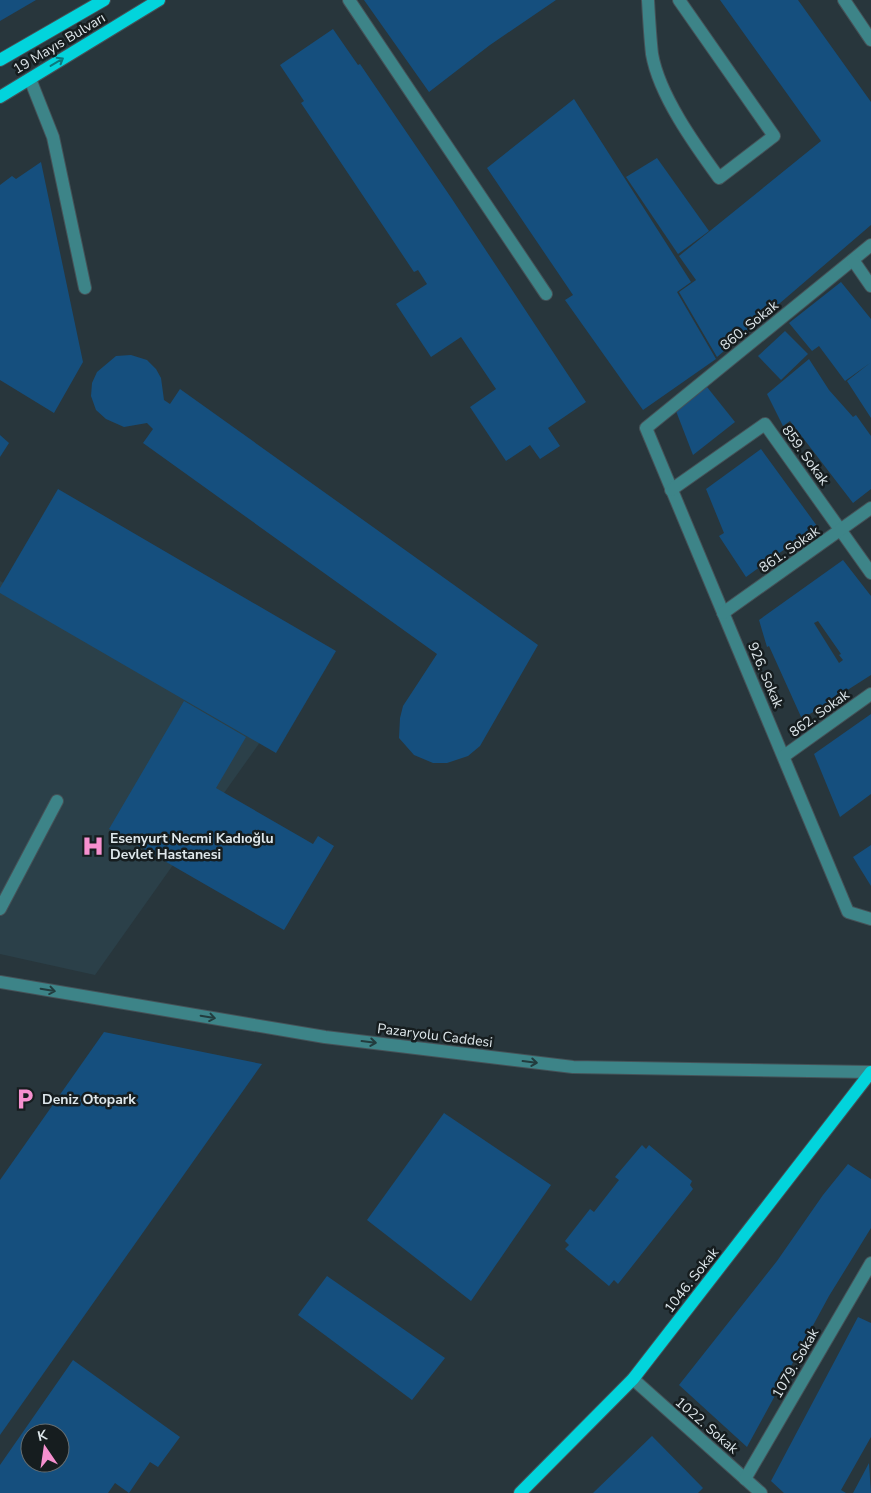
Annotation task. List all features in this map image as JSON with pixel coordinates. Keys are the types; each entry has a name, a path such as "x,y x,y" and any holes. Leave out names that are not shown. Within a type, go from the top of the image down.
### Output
{"main road":[{"name":"19 Mayıs Bulvarı","path":"0,60 104,0"},
{"name":"19 Mayıs Bulvarı","path":"0,96 159,0"},
{"name":"1046. Sokak","path":"520,1493 633,1380 871,1072"}],"street":[{"path":"349,0 546,294"},
{"path":"648,0 652,55 666,95 694,143 719,178 774,136 679,0"},
{"path":"844,0 871,40"},
{"path":"30,79 52,137 85,288"},
{"name":"860. Sokak","path":"646,428 871,245"},
{"path":"853,260 871,286"},
{"name":"859. Sokak","path":"670,490 765,424 871,573"},
{"name":"926. Sokak","path":"646,428 670,490 784,756 848,912 871,919"},
{"name":"861. Sokak","path":"723,613 871,508"},
{"name":"862. Sokak","path":"784,756 871,694"},
{"path":"0,910 57,801"},
{"name":"Pazaryolu Caddesi","path":"0,982 325,1037 574,1067 871,1072"},
{"name":"1079. Sokak","path":"745,1479 871,1263"},
{"name":"1022. Sokak","path":"633,1380 761,1493"}],"shaded area":[{"name":"Esenyurt Necmi Kadıoğlu Devlet Hastanesi","path":"0,581 263,738 95,975 0,954"}],"building":[{"path":"0,0 36,0 0,21"},
{"path":"364,0 556,0 490,45 429,92"},
{"path":"720,0 798,0 871,102 871,225 717,357 679,292 696,280 679,256 821,141"},
{"path":"333,29 358,65 360,64 452,199 586,402 548,428 560,446 540,459 530,445 506,461 470,407 496,389 461,337 431,357 396,304 427,284 418,270 414,272 301,103 304,101 280,65"},
{"path":"574,99 691,282 677,292 716,359 643,410 565,300 573,295 487,168"},
{"path":"657,158 709,231 678,254 626,177"},
{"path":"41,162 83,362 54,413 0,380 0,185 12,176 16,179"},
{"path":"841,282 871,319 871,418 847,381 870,363 845,381 819,346 812,351 789,323"},
{"path":"785,331 808,354 781,380 758,356"},
{"path":"131,355 147,360 156,369 161,378 164,400 170,404 180,389 538,645 480,746 468,756 447,763 433,763 414,755 399,738 400,718 403,706 437,654 143,443 153,429 147,423 124,427 106,419 96,410 91,396 92,383 97,372 116,356"},
{"path":"809,359 829,390 853,417 856,415 871,436 871,489 853,503 790,421 783,426 767,394"},
{"path":"707,387 735,422 693,455 676,411"},
{"path":"0,435 9,443 0,457"},
{"path":"761,449 817,526 746,577 719,536 724,533 706,489"},
{"path":"58,489 336,651 276,753 0,593 0,588"},
{"path":"843,560 871,596 871,675 802,719 769,646 767,647 759,620","holes":["818,621 841,654 839,655 843,660 839,663 814,623"]},
{"path":"184,701 246,737 216,788 313,844 318,836 334,846 284,930 109,829"},
{"path":"871,714 871,794 840,817 814,754"},
{"path":"871,845 871,886 853,857"},
{"path":"104,1032 262,1064 0,1435 0,1180"},
{"path":"444,1113 551,1185 471,1301 367,1220"},
{"path":"642,1145 646,1149 649,1145 692,1181 690,1185 693,1189 618,1284 614,1280 609,1286 565,1249 569,1245 565,1241 590,1209 594,1212 619,1180 615,1177"},
{"path":"848,1164 871,1179 871,1228 829,1296 747,1447 679,1385 777,1261 823,1195"},
{"path":"327,1276 445,1358 412,1400 298,1315"},
{"path":"858,1317 871,1323 871,1437 841,1490 846,1493 784,1493 771,1481"},
{"path":"73,1360 180,1437 158,1467 150,1462 129,1493 115,1483 108,1493 0,1493 0,1465 20,1436 20,1473 70,1473 70,1423 29,1423"},
{"path":"652,1436 703,1488 698,1493 593,1493"},
{"path":"869,1463 871,1493 853,1493"}],"place":[{"name":"Esenyurt Necmi Kadıoğlu Devlet Hastanesi","path":"93,846"},
{"name":"Deniz Otopark","path":"25,1099"}]}
